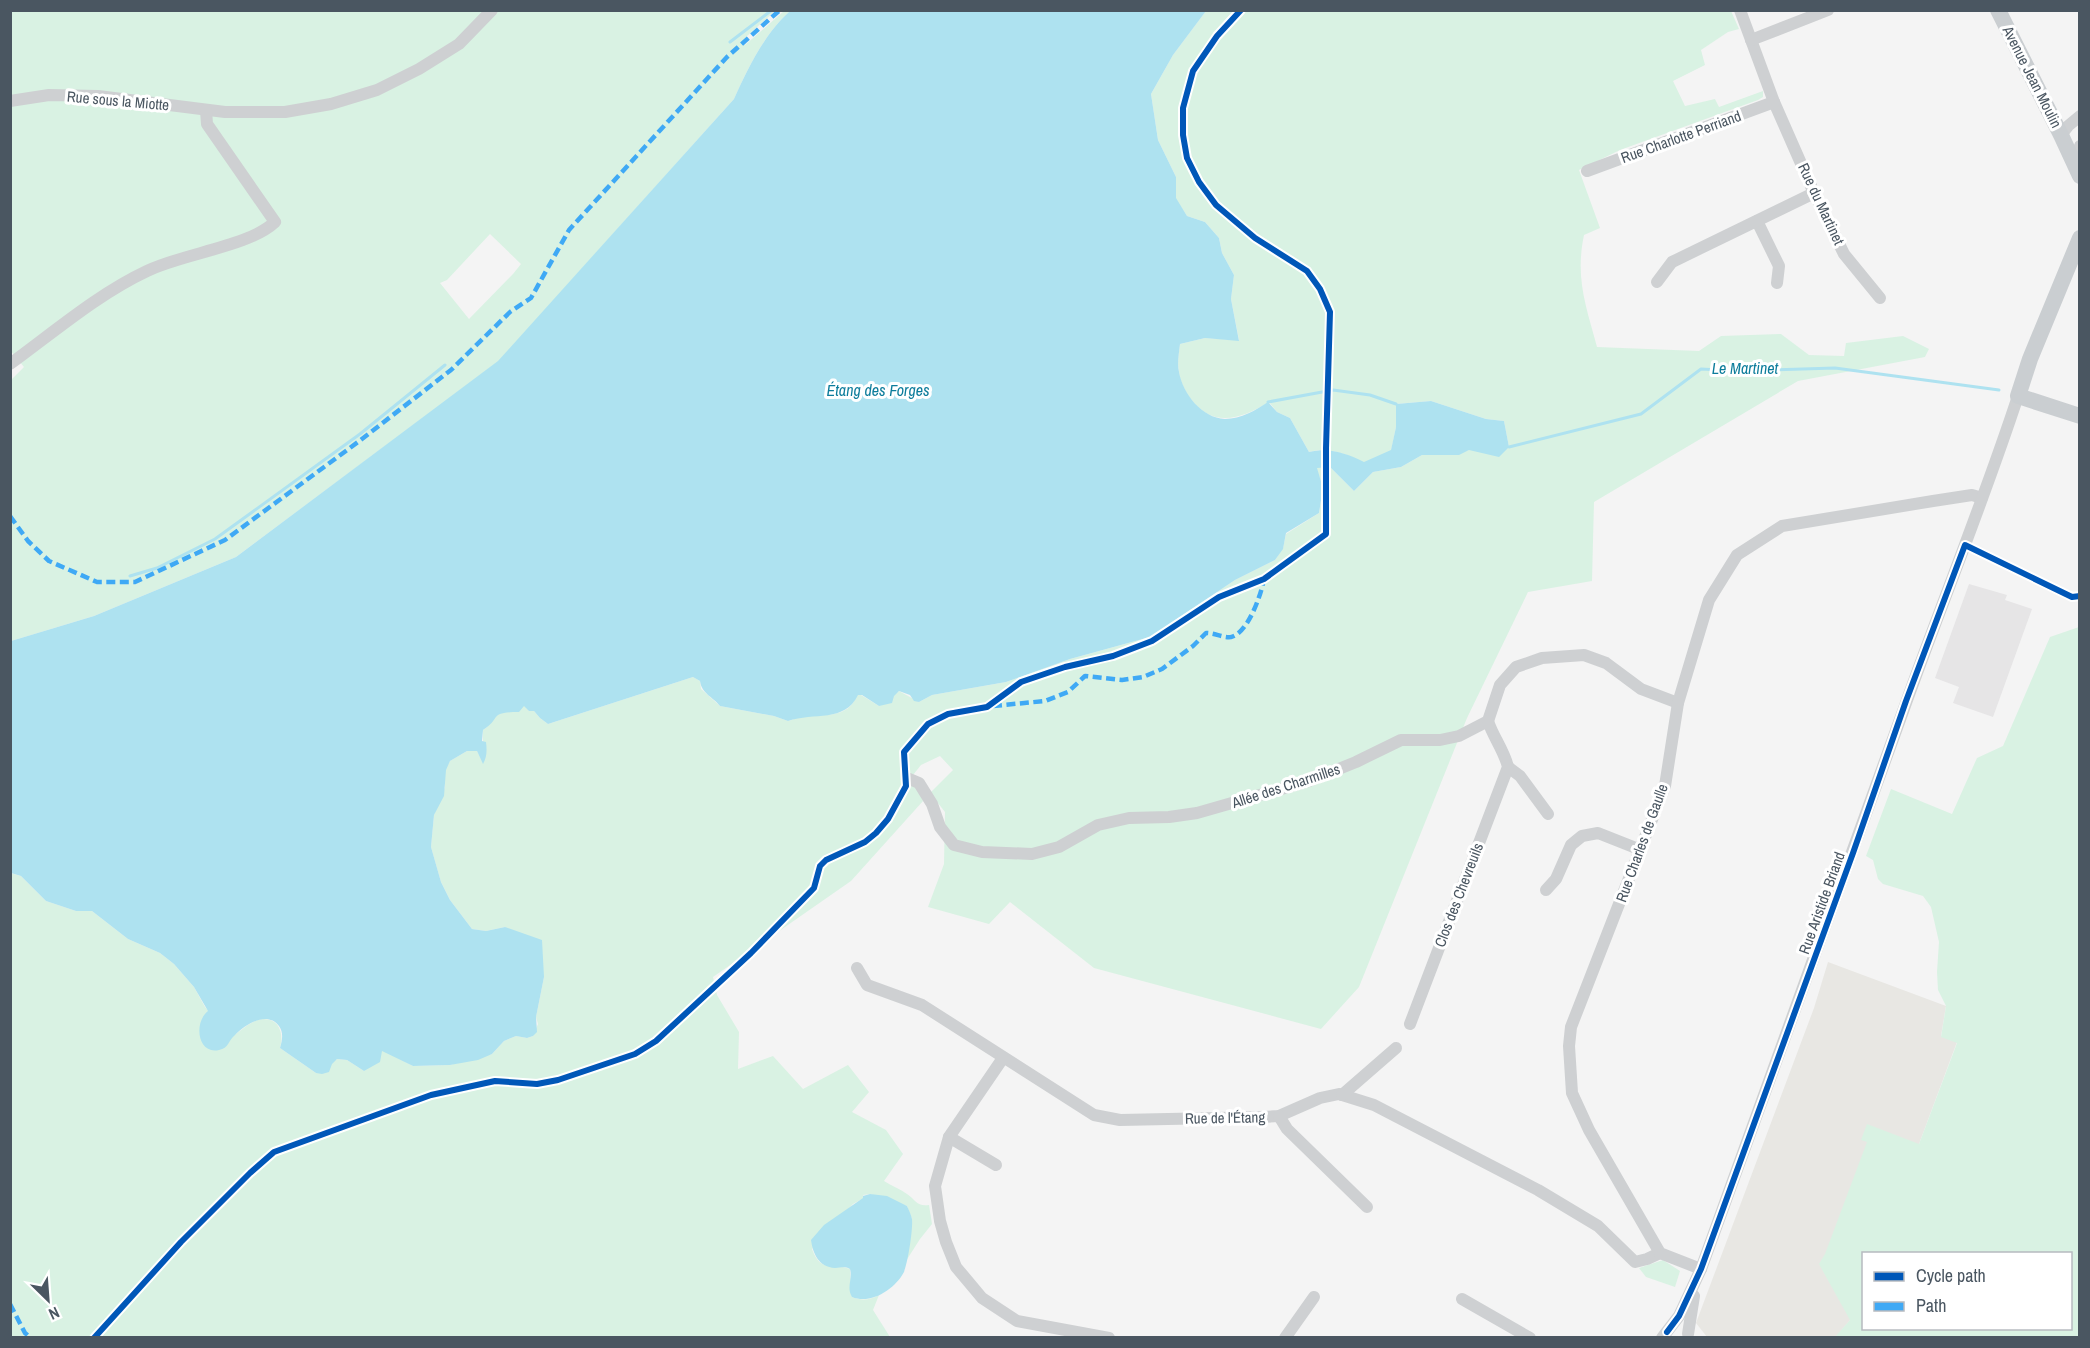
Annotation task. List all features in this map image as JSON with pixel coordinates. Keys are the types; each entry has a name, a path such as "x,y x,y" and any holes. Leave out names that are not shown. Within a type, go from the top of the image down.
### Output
{"main road":[{"name":"Avenue Jean Moulin","path":"1998,10 2077,171"},
{"path":"2079,238 2030,358 2018,396 2079,416"}],"street":[{"name":"Rue sous la Miotte","path":"10,101 49,95 98,96 225,112 285,112 331,104 378,90 419,69 459,44 492,10"},
{"name":"Rue du Martinet","path":"1740,10 1774,102 1814,193 1844,254 1880,298"},
{"path":"1751,40 1828,10"},
{"name":"Rue Charlotte Perriand","path":"1587,171 1774,102"},
{"path":"10,364 116,287 148,270 181,257 247,238 267,229 275,222 207,124 206,110"},
{"path":"2061,135 2079,116"},
{"path":"2077,171 2079,146"},
{"path":"1658,282 1672,262 1814,193"},
{"path":"1757,221 1779,266 1777,283"},
{"name":"Rue Aristide Briand","path":"1663,1336 1679,1316 1701,1269 2018,396"},
{"name":"Rue Charles de Gaulle","path":"1659,1253 1589,1130 1572,1093 1569,1046 1571,1027 1665,786 1678,703 1709,600 1737,555 1782,526 1972,495 1982,498"},
{"path":"1548,814 1520,776 1508,767 1504,752 1488,721 1500,685 1516,667 1542,658 1584,655 1606,663 1641,689 1678,703"},
{"name":"Allée des Charmilles","path":"907,778 919,783 932,804 940,827 954,845 982,852 1032,854 1059,848 1098,825 1129,818 1169,817 1197,813 1309,781 1401,740 1440,740 1459,736 1488,721"},
{"name":"Clos des Chevreuils","path":"1410,1024 1508,767"},
{"path":"1546,890 1556,879 1570,845 1582,836 1598,833 1641,850"},
{"name":"Rue de l'Étang","path":"857,968 867,985 922,1005 1094,1115 1120,1120 1279,1116 1320,1098 1342,1095 1374,1105 1538,1190 1598,1226 1635,1262 1659,1253"},
{"path":"1342,1095 1396,1048"},
{"path":"1003,1058 949,1137 935,1186 940,1221 956,1267 982,1298 1017,1321 1109,1338"},
{"path":"1279,1116 1287,1129 1367,1207"},
{"path":"949,1137 996,1165"},
{"path":"1659,1253 1701,1269"},
{"name":"Rue Aristide Briand","path":"1689,1336 1692,1306 1701,1269"},
{"path":"1285,1338 1314,1297"},
{"path":"1462,1299 1530,1338"},
{"path":"1663,1336 1678,1329 1689,1336"}],"shaded area":[{"path":"1969,584 2007,595 2005,600 2032,609 1993,717 1953,703 1959,687 1935,678"},
{"path":"1828,962 1946,1006 1941,1036 1957,1042 1919,1144 1865,1252 1862,1252 1862,1263 1850,1320 1835,1338 1707,1337 1696,1323 1814,1008"}],"green space":[{"path":"11,11 775,11 747,36 745,45 784,11 790,11 765,40 734,99 499,361 236,557 94,616 11,641 11,380 24,367 10,350","holes":["490,234 521,264 469,319 440,283 447,280"]},
{"path":"1206,11 1731,11 1739,29 1728,32 1701,50 1705,65 1673,81 1685,106 1715,99 1719,107 1763,91 1763,97 1620,150 1579,170 1600,228 1584,235 1581,265 1583,292 1597,347 1699,351 1721,336 1781,334 1809,355 1844,356 1846,343 1903,336 1929,349 1925,357 1798,381 1594,502 1592,581 1528,592 1467,718 1359,987 1321,1029 1094,968 1010,902 989,924 928,907 944,864 945,812 930,793 953,770 940,756 921,765 913,775 923,801 851,881 713,977 717,995 739,1032 738,1069 773,1056 803,1089 848,1065 869,1092 852,1112 886,1130 903,1154 884,1181 919,1204 929,1205 932,1224 906,1261 912,1219 907,1206 870,1194 863,1195 864,1198 853,1204 812,1249 819,1262 828,1266 850,1269 852,1297 866,1299 879,1295 873,1310 890,1337 11,1337 10,873 21,876 46,901 76,911 92,911 128,939 160,953 174,964 194,987 205,1007 233,1036 257,1020 264,1019 274,1022 280,1030 280,1048 316,1073 337,1059 347,1060 364,1071 382,1050 413,1066 450,1065 492,1054 504,1041 516,1036 527,1038 533,1036 538,1024 536,1017 544,977 505,927 486,931 472,929 450,900 441,882 431,847 434,815 445,787 445,770 450,761 467,751 477,751 483,763 483,730 496,715 524,705 548,724 693,677 700,681 701,689 720,706 774,716 788,721 800,717 841,712 853,703 857,695 879,706 899,691 919,702 932,695 1006,682 1070,659 1150,637 1235,580 1275,560 1283,548 1286,534 1319,513 1323,488 1316,467 1330,467 1354,491 1373,472 1401,467 1422,455 1451,455 1469,450 1509,447 1504,421 1486,419 1431,401 1396,404 1396,427 1391,451 1364,463 1337,452 1323,450 1309,452 1290,418 1277,412 1269,402 1248,413 1228,418 1208,414 1190,398 1180,375 1178,362 1180,344 1205,338 1239,340 1231,299 1234,275 1222,253 1219,238 1205,222 1187,216 1175,198 1176,177 1158,140 1151,94 1173,55"},
{"path":"2079,627 2079,1337 1835,1337 1850,1320 1819,1264 1825,1254 1867,1142 1861,1140 1867,1124 1919,1144 1957,1043 1941,1037 1946,1006 1938,990 1939,942 1931,907 1923,896 1883,884 1878,879 1873,860 1866,856 1891,789 1952,814 1977,758 2003,746 2050,637"},
{"path":"1663,1260 1680,1271 1675,1287 1646,1277 1639,1268"}],"water":[{"name":"Étang des Forges","path":"790,11 1206,11 1173,55 1151,94 1158,140 1176,177 1176,198 1187,216 1205,222 1219,238 1222,253 1234,275 1231,299 1239,341 1205,338 1180,344 1178,369 1189,396 1201,409 1217,418 1225,419 1242,416 1268,402 1277,412 1290,418 1309,452 1324,450 1337,452 1364,462 1391,450 1396,427 1396,404 1431,401 1486,419 1504,421 1509,447 1499,457 1469,450 1459,455 1422,455 1401,467 1373,472 1354,491 1330,467 1317,468 1323,488 1319,513 1286,533 1283,549 1275,560 1235,580 1150,637 1070,659 1006,682 932,695 919,702 899,691 892,703 879,706 862,695 858,695 845,710 837,713 788,721 774,716 720,706 705,692 700,681 693,677 548,724 534,711 529,711 524,706 519,712 496,716 483,730 482,741 486,742 487,751 483,764 477,751 467,751 450,761 446,770 444,796 434,815 431,847 441,882 450,900 472,929 486,931 505,927 542,940 544,977 536,1017 537,1032 527,1038 516,1036 504,1041 492,1054 478,1060 450,1065 413,1066 382,1051 380,1062 364,1071 347,1060 337,1059 329,1072 322,1074 316,1073 280,1048 282,1031 274,1021 268,1019 256,1021 244,1027 222,1049 206,1048 202,1043 199,1030 203,1016 208,1011 194,987 174,964 160,953 128,939 92,911 76,911 46,901 21,876 11,873 11,641 94,616 236,557 498,361 734,99 765,40"},
{"path":"870,1194 887,1196 907,1206 912,1219 912,1231 907,1261 900,1278 882,1294 859,1299 852,1297 850,1293 850,1269 825,1265 815,1255 811,1240 824,1225 863,1196"}],"waterway":[{"path":"730,42 772,10"},
{"path":"130,576 157,568 215,539 360,434 445,365"},
{"name":"Le Martinet","path":"1509,447 1641,414 1701,369 1739,371 1835,368 1999,390"},
{"name":"Le Martinet","path":"1268,402 1333,390 1370,395 1396,404"}],"marked path":[{"path":"10,516 28,541 49,561 97,582 135,582 225,540 451,370 510,312 531,298 569,230 727,57 780,10"},
{"path":"993,706 1045,701 1068,692 1085,676 1122,680 1143,677 1162,669 1193,646 1206,633 1231,637 1237,634 1248,621 1257,603 1264,579"},
{"path":"10,1304 25,1333 31,1338"}],"cycle path":[{"path":"94,1338 181,1242 274,1152 431,1095 495,1081 537,1084 558,1080 635,1054 656,1041 751,953 814,888 820,866 826,860 865,842 876,833 888,819 906,786 904,752 928,724 948,714 987,707 1021,682 1065,667 1113,656 1152,641 1219,597 1264,579 1326,534 1330,312 1320,289 1307,271 1255,238 1216,205 1199,182 1187,158 1183,135 1183,108 1193,71 1217,36 1241,10"},
{"path":"1667,1332 1679,1316 1701,1269 1906,701 1965,545 2072,597 2080,596"}]}
